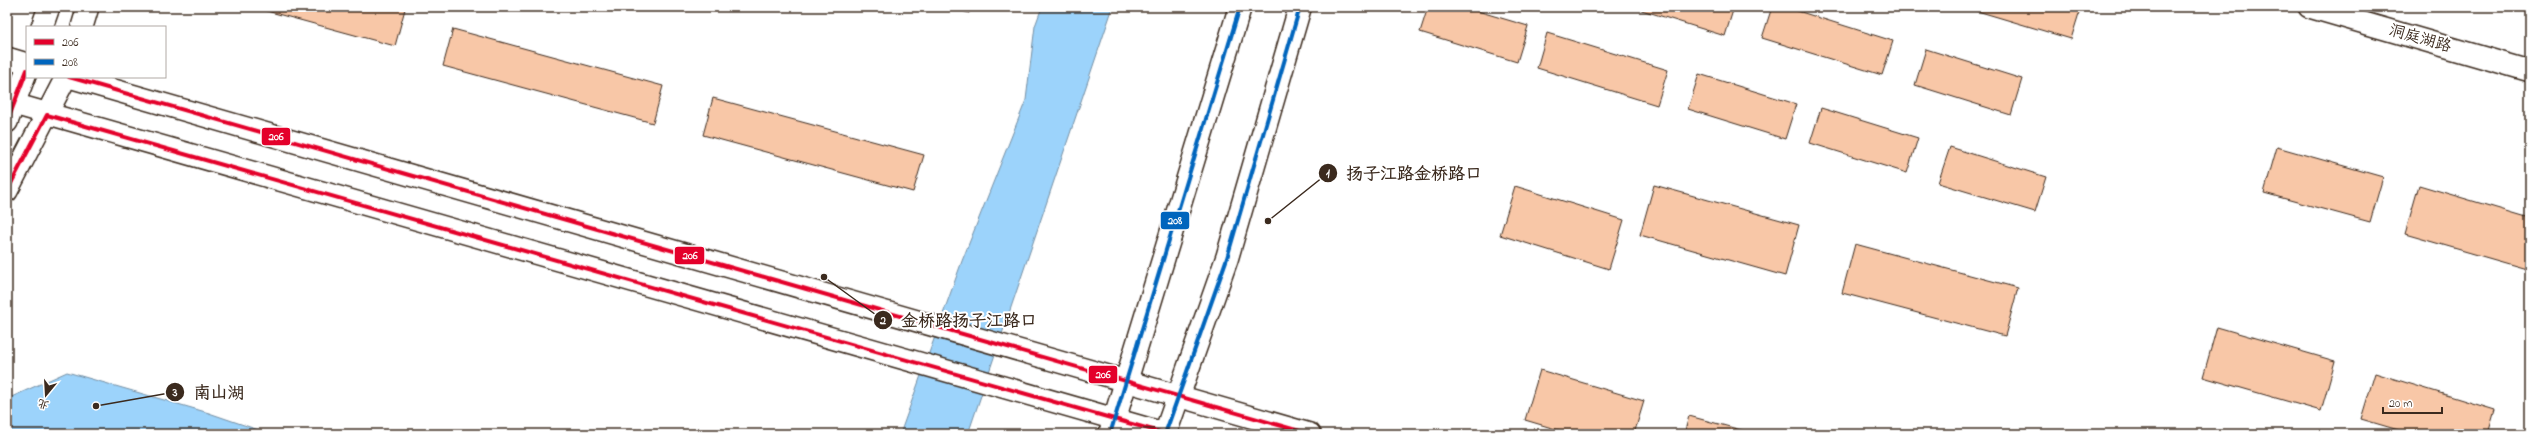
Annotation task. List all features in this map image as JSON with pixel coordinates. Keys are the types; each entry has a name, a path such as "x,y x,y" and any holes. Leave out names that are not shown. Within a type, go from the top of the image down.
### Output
{"main road":[{"path":"1113,427 1240,7"},
{"path":"1165,434 1227,258 1300,7"}],"street":[{"path":"42,26 49,7"},
{"path":"82,26 88,7"},
{"name":"洞庭湖路","path":"2309,7 2530,71"},
{"path":"7,58 26,64"},
{"path":"26,72 10,110 47,115 1002,386 1113,427 1165,434"},
{"path":"7,191 67,78"},
{"path":"71,78 927,324 1012,350 1128,381 1310,434"}],"water":[{"path":"1042,7 1113,7 968,434 900,434 962,261 1026,100 1035,26"},
{"path":"67,372 209,413 270,434 7,434 7,399"}],"building":[{"path":"252,7 398,7 405,9 395,46"},
{"path":"948,7 971,7 969,13"},
{"path":"1428,7 1464,7 1528,26 1517,62 1420,32"},
{"path":"1632,7 1734,7 1725,36"},
{"path":"1772,7 1785,7 1893,41 1882,75 1762,38"},
{"path":"1975,7 2081,7 2071,39 1974,10"},
{"path":"453,29 663,86 653,123 443,66"},
{"path":"1547,33 1668,70 1657,105 1537,68"},
{"path":"1926,49 2022,79 2011,115 1915,85"},
{"path":"1699,74 1796,104 1785,139 1688,109"},
{"path":"713,98 924,155 913,192 703,135"},
{"path":"1821,108 1918,138 1907,173 1810,143"},
{"path":"1950,147 2046,177 2035,212 1938,183"},
{"path":"2277,147 2383,177 2370,222 2264,193"},
{"path":"1654,185 1799,225 1785,276 1640,235"},
{"path":"2419,185 2530,218 2530,270 2405,234"},
{"path":"1515,186 1624,220 1609,269 1500,235"},
{"path":"1855,244 2018,288 2005,336 1842,293"},
{"path":"2217,327 2335,361 2321,411 2203,377"},
{"path":"1540,370 1644,401 1634,434 1572,434 1525,420"},
{"path":"2375,373 2495,410 2488,434 2412,434 2361,419"},
{"path":"1689,416 1756,434 1684,434"}],"transit line":[{"name":"208","path":"1110,434 1240,7"},
{"name":"208","path":"1165,434 1227,258 1300,7"},
{"name":"206","path":"7,122 26,73"},
{"name":"206","path":"72,78 1310,434"},
{"name":"206","path":"7,191 47,115 1167,434"}],"place":[{"name":"扬子江路金桥路口","path":"1268,221"},
{"name":"金桥路扬子江路口","path":"824,277"},
{"name":"南山湖","path":"96,406"}]}
